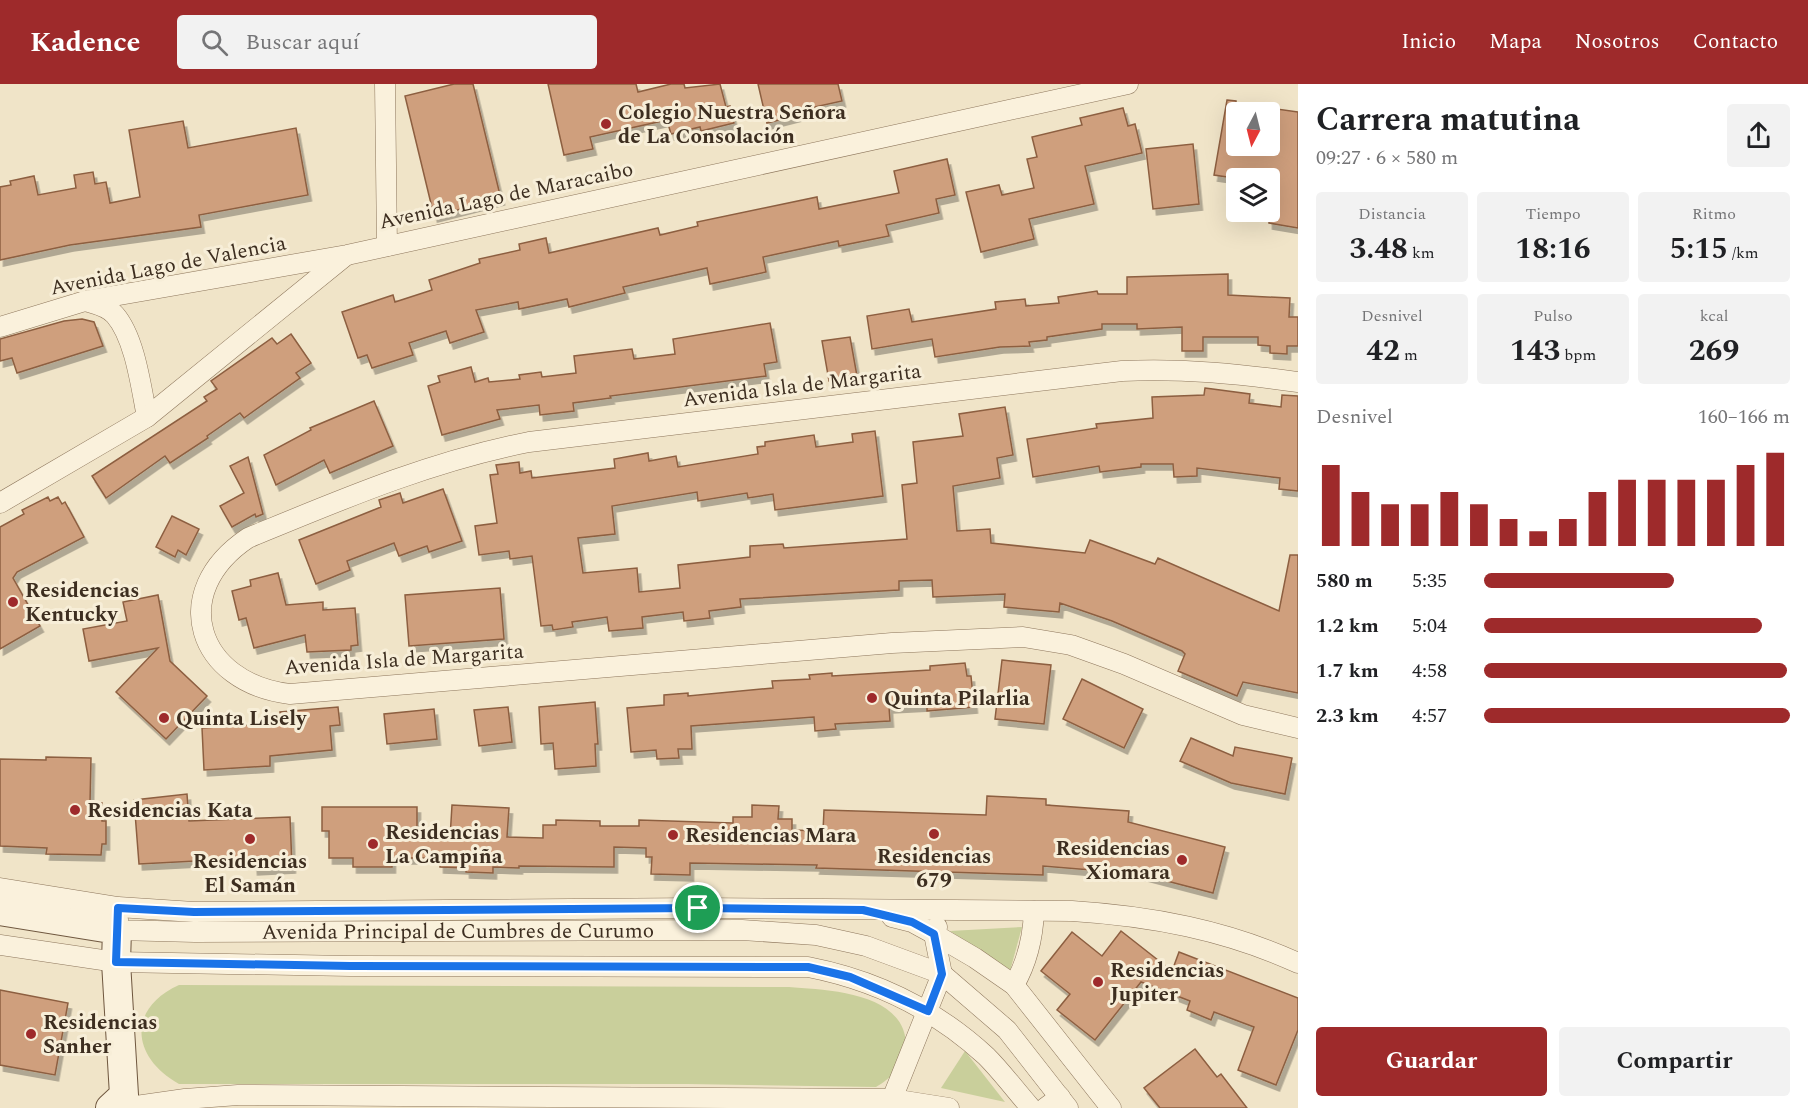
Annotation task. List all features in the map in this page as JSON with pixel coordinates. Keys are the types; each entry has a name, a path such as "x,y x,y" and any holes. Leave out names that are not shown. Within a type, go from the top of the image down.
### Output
{"main road":[{"name":"Avenida Principal de Cumbres de Curumo","path":"0,911 118,919"},
{"path":"118,919 116,962 127,1104"}],"street":[{"path":"385,84 387,246"},
{"name":"Avenida Lago de Maracaibo","path":"0,503 147,417 346,255 1128,84"},
{"name":"Avenida Lago de Valencia","path":"0,327 85,301 346,255"},
{"path":"85,301 104,307 115,315 134,359 147,417"},
{"name":"Avenida Isla de Margarita","path":"1298,382 1215,371 1167,369 1122,372 541,441 486,450 438,463 248,538 230,550 214,569 205,588 201,616 207,643 229,672 256,688 290,694 892,643 1023,637 1071,645 1124,664 1243,715 1298,728"},
{"name":"Avenida Principal de Cumbres de Curumo","path":"0,888 118,919 781,931 816,935 866,946 942,974 1008,1030 1058,1104"},
{"name":"Avenida Principal de Cumbres de Curumo","path":"118,919 194,912 687,908 1034,910"},
{"name":"Avenida Principal de Cumbres de Curumo","path":"863,910 912,922 975,958 1014,985 1111,1108"},
{"path":"892,1099 942,974 934,934 944,910"},
{"path":"1014,985 1027,957 1034,930 1034,910 1114,914 1192,926 1240,939 1298,963"},
{"name":"Avenida Principal de Cumbres de Curumo","path":"0,945 116,962 350,966 808,967 850,977 928,1011 953,1028 986,1056 1031,1108"},
{"path":"127,1104 238,1095 892,1099 949,1108"}],"green space":[{"path":"1022,927 1010,971 950,931"},
{"path":"179,985 805,988 844,993 881,1005 894,1016 903,1030 906,1049 903,1061 896,1071 876,1087 688,1084 179,1084 163,1073 152,1061 144,1048 142,1034 143,1020 150,1007 162,995"},
{"path":"965,1051 1005,1102 941,1088"}],"building":[{"path":"454,84 473,84 501,199 434,216 405,96"},
{"path":"548,84 636,84 638,92 671,84 684,84 685,88 720,84 726,107 730,106 734,123 701,131 700,127 671,134 667,120 590,137 593,149 564,155"},
{"path":"758,84 838,84 842,101 810,108 811,112 767,123"},
{"path":"1226,106 1226,156 1280,156 1280,109 1298,112 1298,228 1269,223 1280,222 1280,168 1226,168 1226,177 1214,175"},
{"path":"1123,108 1128,126 1135,124 1142,153 1085,166 1094,204 1029,219 1034,239 981,252 966,192 999,185 1002,195 1034,188 1027,159 1037,157 1032,137 1082,125 1080,118"},
{"path":"183,121 188,148 296,128 308,195 199,215 201,227 70,245 0,260 0,187 11,185 10,181 34,176 38,195 76,188 74,175 93,172 95,184 106,182 110,203 140,197 129,130"},
{"path":"1193,144 1199,204 1153,209 1146,149"},
{"path":"947,159 955,195 936,199 939,213 886,225 889,236 839,246 838,241 763,257 766,272 710,284 707,268 623,287 625,293 569,307 567,299 519,309 518,302 476,310 484,332 450,343 446,331 409,343 413,355 372,368 367,355 358,358 342,312 393,295 395,302 432,290 429,280 480,263 479,259 520,250 519,244 546,238 549,253 658,228 660,235 698,226 697,222 817,197 819,209 899,193 894,171"},
{"path":"1228,274 1228,295 1290,298 1289,317 1298,317 1298,346 1287,346 1287,354 1270,353 1270,346 1258,345 1258,337 1203,337 1203,351 1182,351 1182,327 1137,329 1137,324 1102,324 1102,329 1047,337 1047,340 1029,342 1030,346 1000,347 935,357 932,339 872,349 867,316 909,309 912,322 996,309 995,302 1025,299 1026,306 1059,303 1058,297 1097,291 1098,294 1127,294 1127,277"},
{"path":"82,319 94,322 103,346 17,373 12,358 0,361 0,339 64,321"},
{"path":"770,323 777,362 764,364 766,376 610,396 611,398 573,403 574,411 540,415 539,405 497,410 500,419 442,435 428,386 440,382 438,376 471,367 475,382 488,378 489,382 520,379 519,375 541,372 542,377 576,373 574,356 632,349 634,359 675,354 673,339"},
{"path":"291,334 311,363 296,373 300,378 244,418 240,413 170,463 165,456 106,498 92,476 207,401 204,397 217,389 211,381 272,338 277,344"},
{"path":"850,337 857,376 829,381 822,341"},
{"path":"1205,388 1250,394 1249,403 1281,407 1282,395 1298,396 1298,491 1279,489 1280,478 1197,468 1197,476 1174,477 1173,464 1141,464 1141,467 1100,472 1099,466 1033,477 1027,439 1097,428 1096,424 1153,418 1152,397 1204,395"},
{"path":"374,401 393,446 330,473 324,460 276,485 264,455 311,430 310,428"},
{"path":"1005,407 1013,455 997,458 1000,478 953,486 957,531 990,529 991,543 1085,553 1090,540 1155,564 1158,558 1279,611 1290,555 1298,555 1298,693 1243,682 1237,696 1178,671 1185,654 1182,651 1112,621 1060,603 1059,612 1004,607 1005,594 933,597 932,580 899,581 899,590 740,599 741,607 709,611 710,618 684,621 683,612 642,617 643,628 609,631 607,617 572,622 573,627 553,630 552,625 541,626 532,556 510,559 509,551 479,555 475,526 497,523 490,475 498,474 496,465 519,462 520,473 531,471 532,478 615,468 614,459 648,453 649,461 676,456 678,467 758,454 757,447 765,446 765,442 814,435 816,447 853,442 852,434 875,431 883,496 775,510 773,494 748,498 747,493 698,501 697,492 612,506 615,534 578,538 583,573 637,568 639,592 680,588 678,565 750,557 750,546 783,544 784,548 907,539 902,485 917,483 913,442 963,436 959,414"},
{"path":"248,457 263,514 256,517 255,514 232,527 220,506 244,493 230,466"},
{"path":"443,489 462,541 429,552 427,546 399,556 394,543 347,561 350,570 316,584 299,540 381,507 379,500 400,493 403,503"},
{"path":"48,497 50,501 58,497 62,504 65,502 84,537 17,572 13,578 40,626 0,649 0,527 24,514 22,510"},
{"path":"172,516 199,529 186,555 178,550 175,557 156,547"},
{"path":"278,573 286,605 323,602 323,610 355,608 358,645 351,646 351,650 307,652 305,635 254,648 246,618 239,620 232,591 251,586 250,580"},
{"path":"500,588 504,639 409,646 405,595"},
{"path":"158,595 170,661 207,696 166,739 116,692 158,648 89,661 83,629 127,621 123,602"},
{"path":"1002,660 1051,665 1044,724 995,719"},
{"path":"965,663 967,676 971,676 974,707 927,711 927,705 889,707 890,721 835,724 836,729 815,731 814,717 691,726 692,749 678,749 679,758 657,759 656,750 631,752 627,708 664,705 664,695 688,693 688,696 773,688 772,681 810,679 809,675 832,673 832,676 930,670 930,666"},
{"path":"1082,679 1143,709 1124,748 1063,719"},
{"path":"595,702 598,744 595,744 596,766 555,769 553,743 541,744 539,707"},
{"path":"338,707 340,725 330,726 332,750 270,756 270,766 204,770 202,728 281,723 280,712"},
{"path":"508,707 512,742 479,746 474,710"},
{"path":"434,709 437,739 387,744 384,714"},
{"path":"1191,738 1233,756 1235,747 1292,758 1285,794 1231,783 1180,761"},
{"path":"46,757 91,758 90,803 102,803 102,821 106,821 106,844 102,844 101,855 46,854 47,848 0,846 0,759 46,760"},
{"path":"187,794 189,821 290,817 292,867 254,869 253,858 139,864 134,800"},
{"path":"987,796 1046,799 1046,805 1129,811 1128,822 1225,847 1213,893 1140,874 1043,866 1043,875 816,868 817,865 690,863 690,875 651,874 652,857 646,857 646,848 614,847 614,867 519,866 519,868 493,867 493,873 466,872 466,868 440,867 440,859 437,858 392,858 392,867 353,867 353,858 329,858 329,831 322,831 322,807 417,807 417,836 450,838 452,805 509,808 507,837 543,838 543,825 556,825 556,820 600,821 600,826 639,826 639,820 733,823 733,817 752,817 752,805 779,806 778,819 792,819 792,830 823,831 824,810 986,815"},
{"path":"1121,931 1172,971 1179,952 1298,998 1298,1030 1276,1085 1238,1070 1254,1027 1214,1012 1211,1020 1187,1010 1190,1001 1141,982 1095,1040 1057,1010 1070,994 1041,971 1072,932 1102,956"},
{"name":"Residencias Sanher","path":"0,990 68,1003 55,1075 0,1065"},
{"path":"1195,1049 1217,1077 1221,1074 1247,1108 1160,1108 1144,1088"}],"place":[{"name":"Colegio Nuestra Señora de La Consolación","path":"606,124"},
{"name":"Residencias Kentucky","path":"13,602"},
{"name":"Quinta Pilarlia","path":"872,698"},
{"name":"Quinta Lisely","path":"164,718"},
{"name":"Residencias Kata","path":"75,810"},
{"name":"Residencias 679","path":"934,834"},
{"name":"Residencias Mara","path":"673,835"},
{"name":"Residencias El Samán","path":"250,839"},
{"name":"Residencias La Campiña","path":"373,844"},
{"name":"Residencias Xiomara","path":"1182,860"},
{"name":"Residencias Jupiter","path":"1098,982"},
{"name":"Residencias Sanher","path":"31,1034"}],"route":[{"path":"118,908 194,912 698,908 863,910 912,922 934,934 942,974 928,1011 906,999 850,977 808,967 350,966 116,962 118,908"}]}
